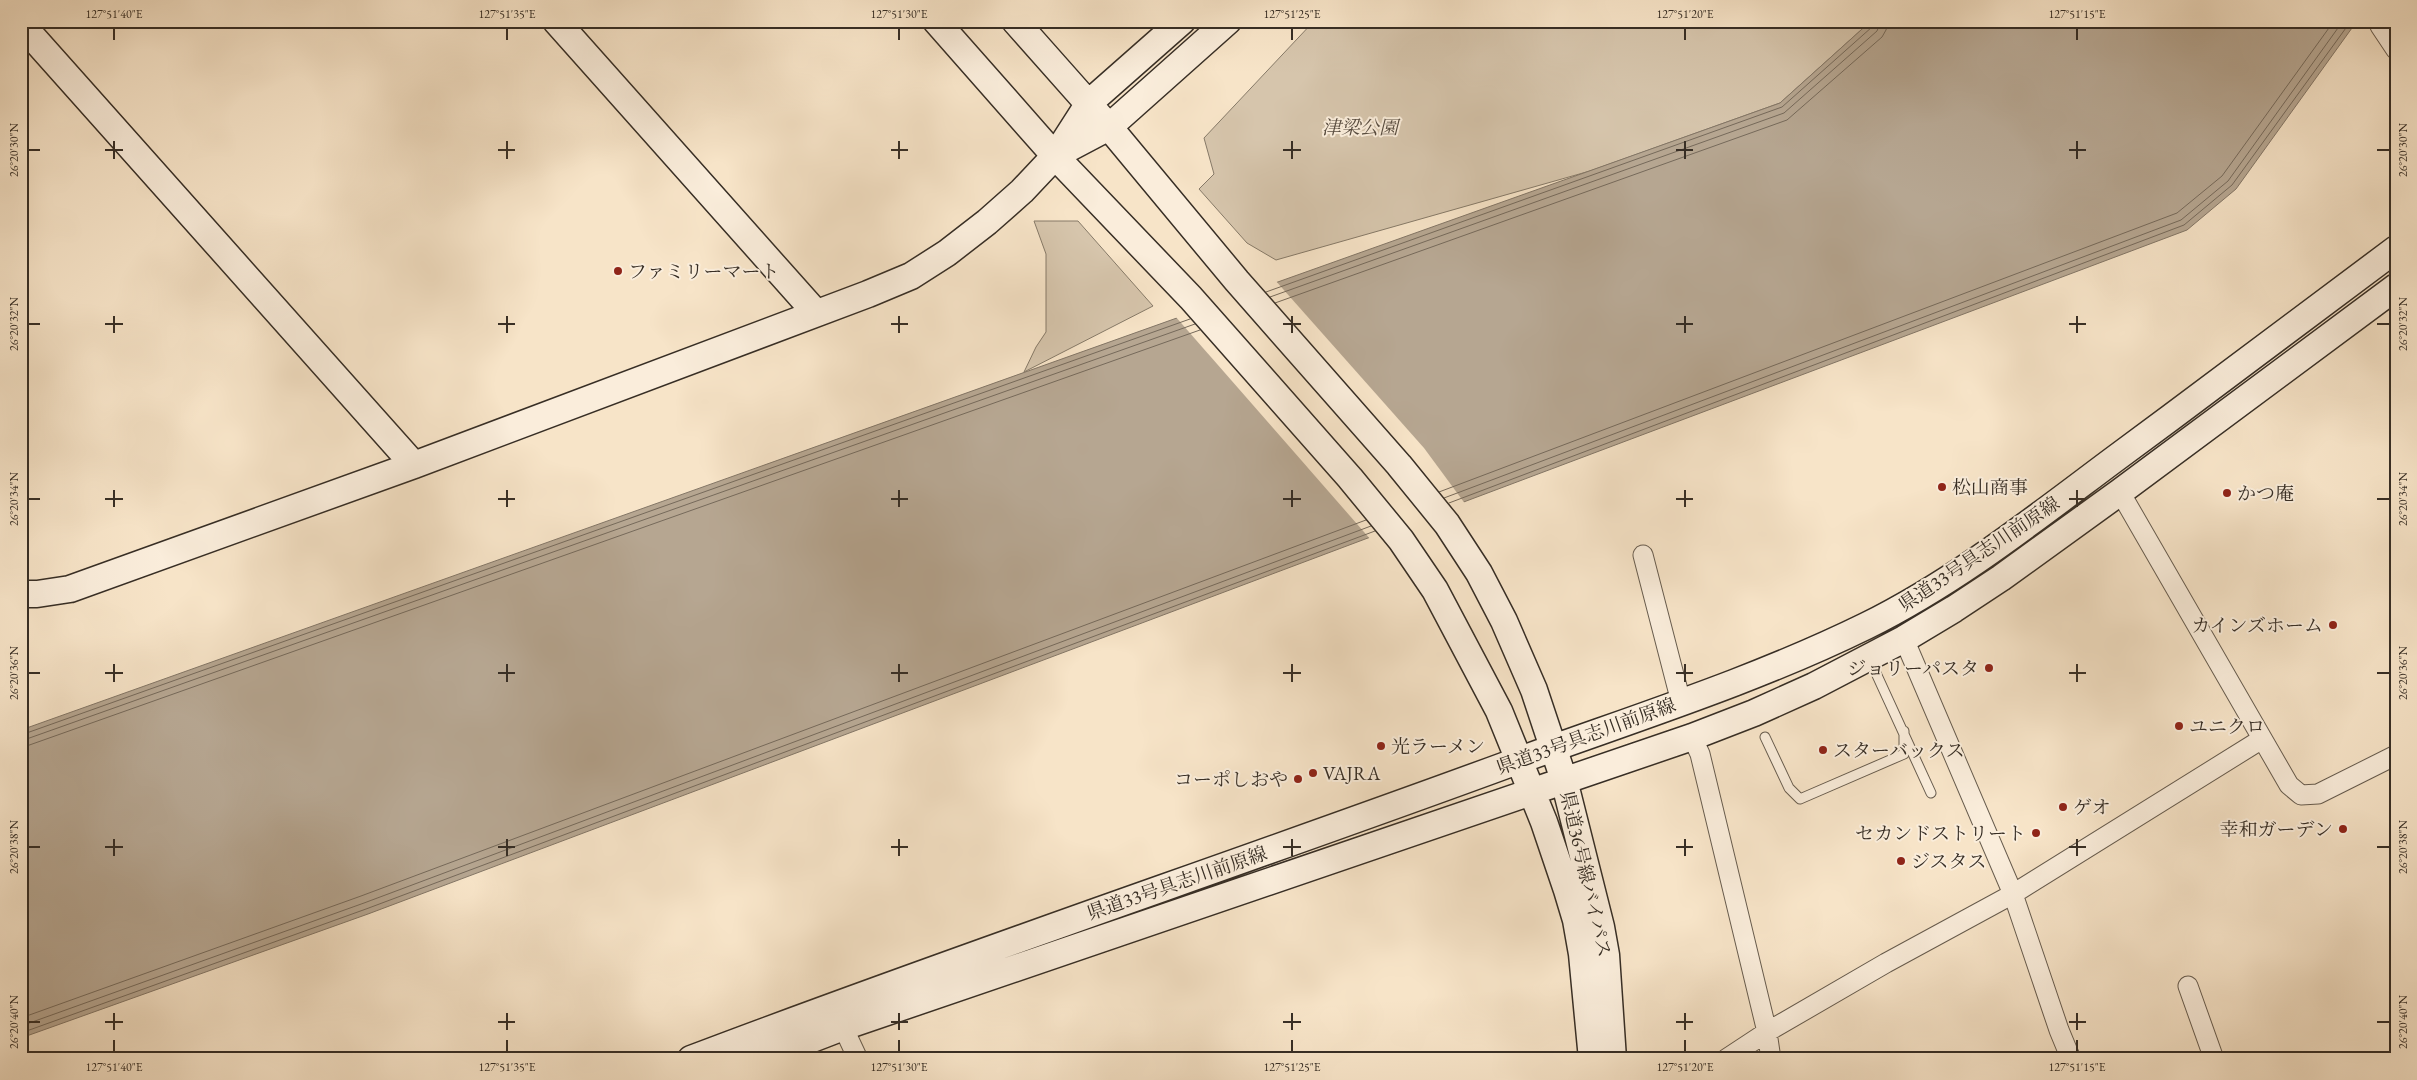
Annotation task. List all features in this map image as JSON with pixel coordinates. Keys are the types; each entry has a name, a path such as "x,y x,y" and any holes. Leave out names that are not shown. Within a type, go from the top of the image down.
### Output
{"street":[{"path":"556,21 816,313"},
{"name":"県道36号線バイパス","path":"936,21 1055,156 1191,298 1350,478 1401,540 1435,590 1499,711 1520,760 1553,849 1576,920 1587,992 1592,1059"},
{"name":"県道36号線バイパス","path":"1015,21 1089,103 1237,281 1344,401 1447,524 1479,573 1504,621 1534,690 1564,780 1602,927 1606,955 1613,1059"},
{"path":"21,594 37,594 70,589 414,464 911,276 947,253 1015,197 1055,156 1089,103 1182,21"},
{"path":"1055,156 1109,127 1228,21"},
{"path":"21,24 414,464"},
{"path":"2380,26 2396,50"},
{"name":"県道33号具志川前原線","path":"691,1059 833,1004 1681,702 1804,654 1869,625 1940,584 2013,536 2396,249"},
{"name":"県道33号具志川前原線","path":"760,1059 843,1026 1692,737 1754,713 1904,639 2001,578 2396,287"},
{"path":"2120,492 2289,785 2301,795 2318,794 2396,755"},
{"path":"1643,555 1681,702"},
{"path":"1904,639 2013,894 2059,1030 2071,1059"},
{"path":"1692,737 1700,754 1771,1059"},
{"path":"1726,1059 1766,1032 1886,963 2013,894 2262,739"},
{"path":"2188,986 2214,1059"},
{"path":"843,1026 858,1059"}],"lane":[{"path":"1869,657 1931,793"},
{"path":"1765,737 1789,788 1800,799 1904,754 1904,731"}],"green space":[{"name":"津梁公園","path":"1314,21 1871,21 1780,103 1590,171 1276,260 1247,243 1199,189 1214,174 1204,138"},
{"path":"1034,221 1078,221 1153,306 1024,372 1036,347 1046,332 1046,254"}],"water":[{"path":"1871,21 2357,21 2236,189 2187,230 368,914 21,1038 21,730 1780,103"}],"pier":[{"path":"1275,280 1424,448 1466,505 1371,540 1175,316"}],"place":[{"name":"ファミリーマート","path":"618,271"},
{"name":"松山商事","path":"1942,487"},
{"name":"かつ庵","path":"2227,493"},
{"name":"カインズホーム","path":"2333,625"},
{"name":"ジョリーパスタ","path":"1989,668"},
{"name":"ユニクロ","path":"2179,726"},
{"name":"光ラーメン","path":"1381,746"},
{"name":"スターバックス","path":"1823,750"},
{"name":"VAJRA","path":"1313,773"},
{"name":"コーポしおや","path":"1298,779"},
{"name":"ゲオ","path":"2063,807"},
{"name":"幸和ガーデン","path":"2343,829"},
{"name":"セカンドストリート","path":"2036,833"},
{"name":"ジスタス","path":"1901,861"}]}
